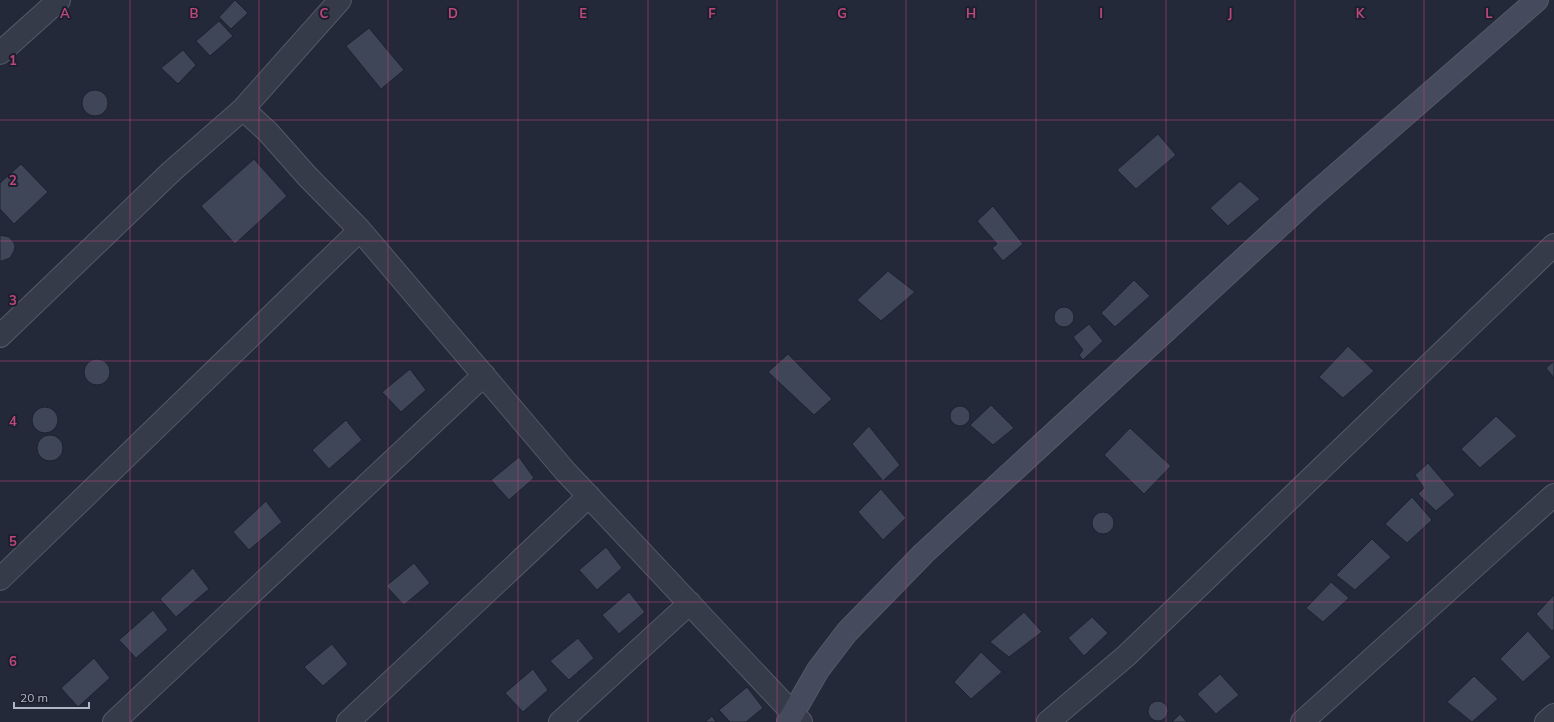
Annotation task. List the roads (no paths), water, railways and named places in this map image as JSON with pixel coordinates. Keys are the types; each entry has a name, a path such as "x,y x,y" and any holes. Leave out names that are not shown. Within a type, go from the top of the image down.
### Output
{"street":[{"path":"0,53 59,0"},
{"path":"0,336 172,171 243,109 340,0"},
{"path":"243,109 268,132 307,176 360,230 565,471 690,603 794,719 818,670 847,632 924,553 1311,197 1538,0"},
{"path":"0,579 360,230"},
{"path":"1048,722 1126,656 1554,245"},
{"path":"114,722 484,375"},
{"path":"1302,722 1554,495"},
{"path":"348,722 589,496"},
{"path":"560,722 690,603"},
{"path":"1546,722 1554,715"}]}
